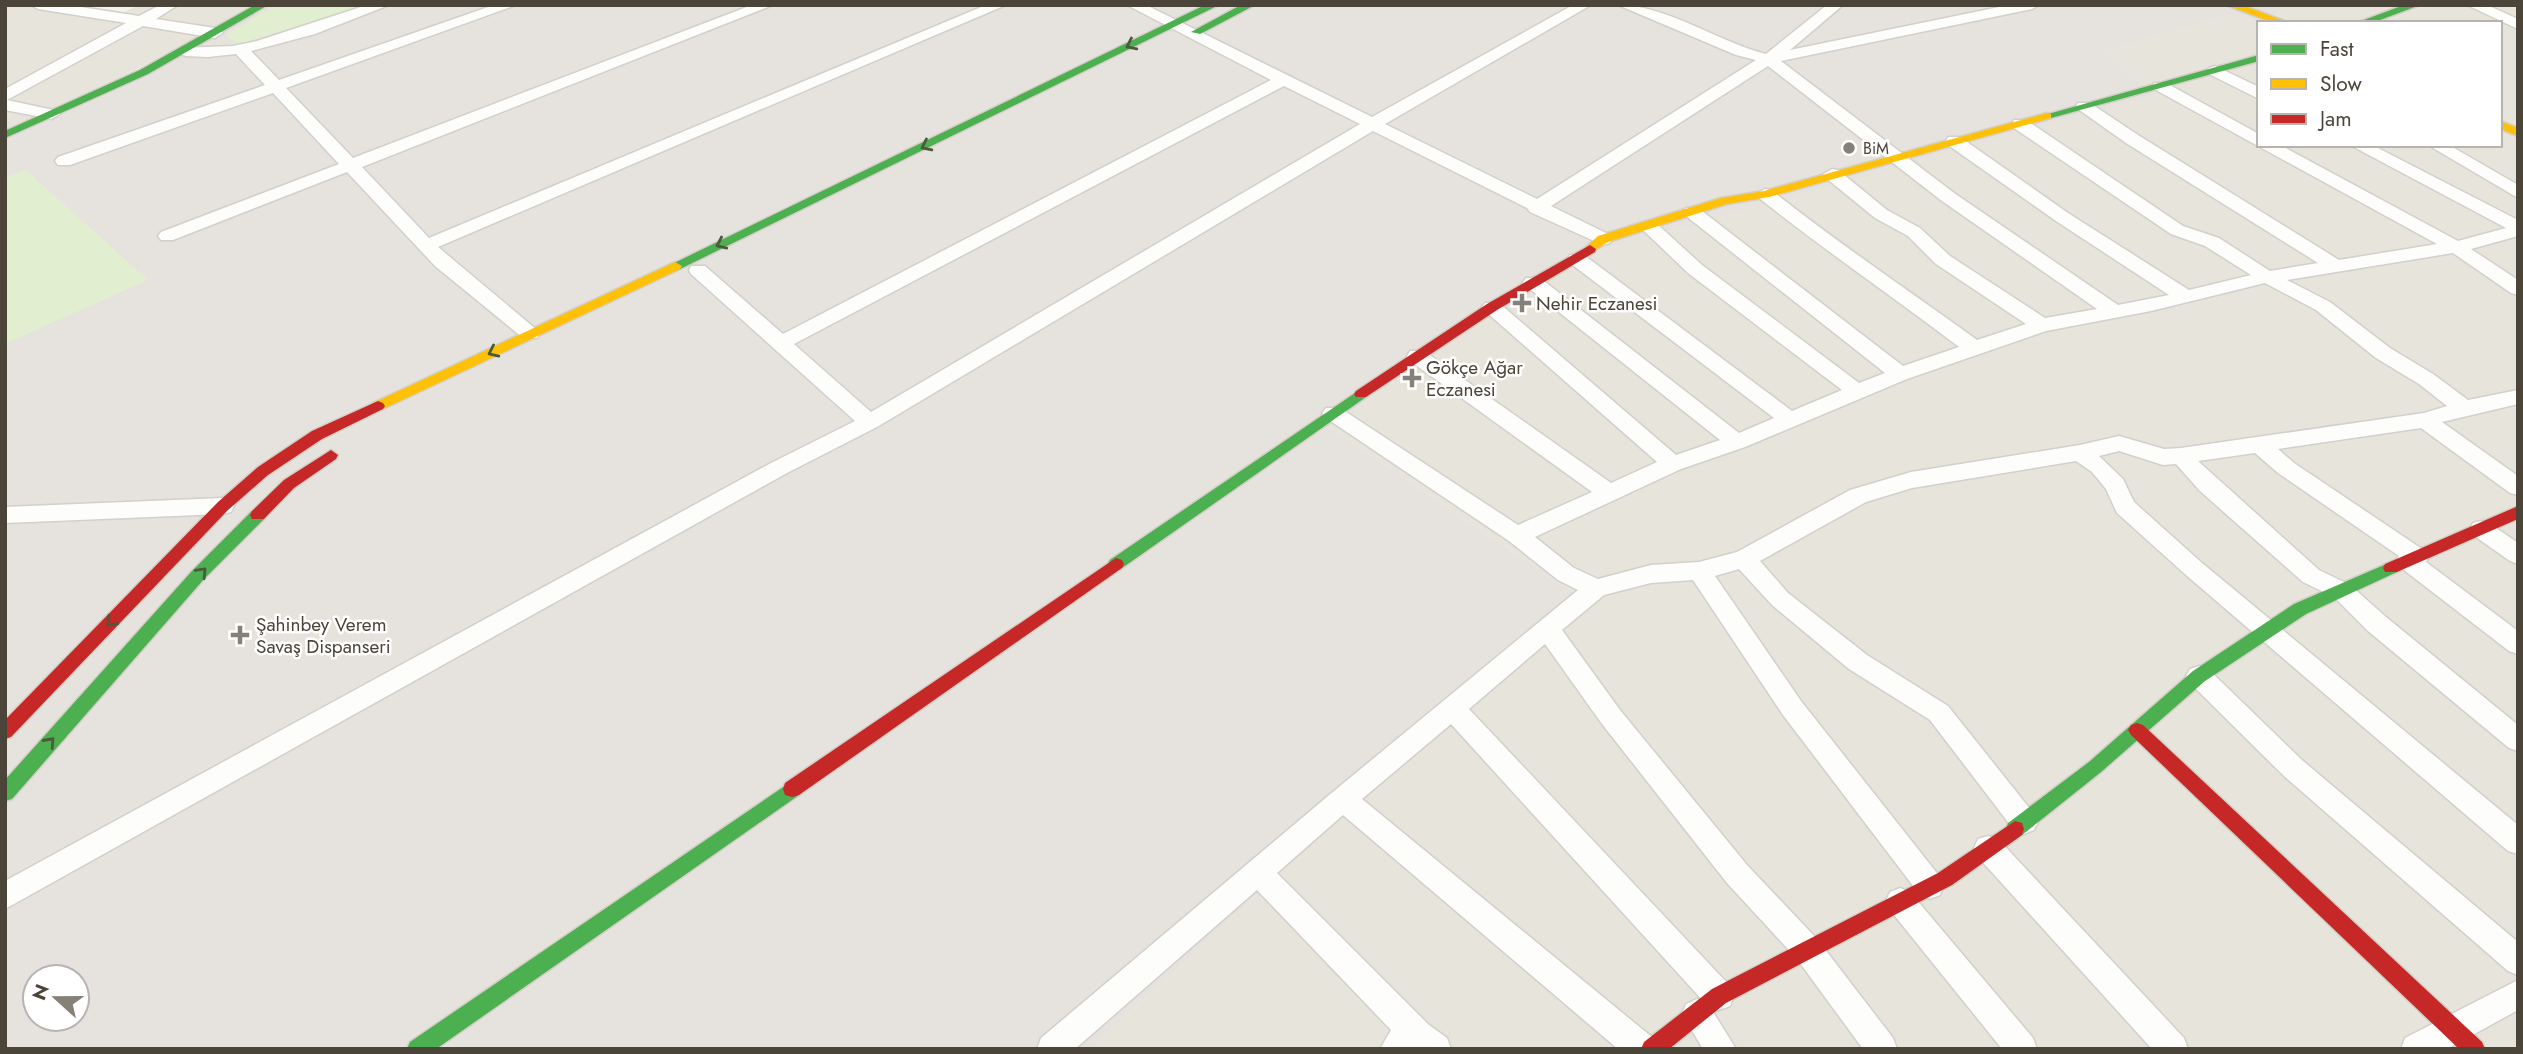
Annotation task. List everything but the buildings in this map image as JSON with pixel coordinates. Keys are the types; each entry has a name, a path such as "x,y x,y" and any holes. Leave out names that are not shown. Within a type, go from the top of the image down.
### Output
{"street":[{"path":"38,5 215,33"},
{"path":"5,96 171,5"},
{"path":"5,135 185,51 262,5"},
{"path":"185,51 203,54 241,50 382,5"},
{"path":"64,161 509,5"},
{"path":"167,236 766,5"},
{"path":"426,246 999,5"},
{"path":"1134,5 1536,208 1603,239"},
{"path":"5,732 223,506 263,471 317,435 774,220 1214,5"},
{"path":"575,331 1250,5"},
{"path":"5,896 779,468 870,422 1372,124 1584,5"},
{"path":"1625,5 1741,51 1769,59 1948,197 2112,310"},
{"path":"1536,208 1769,59 1836,5"},
{"path":"1769,59 2032,5"},
{"path":"2231,5 2268,10 2282,21"},
{"path":"2367,21 2415,5"},
{"path":"2474,5 2518,25"},
{"path":"241,50 442,262 530,334"},
{"path":"418,1049 1333,413 1492,307 1577,259 1603,239 1725,201 1765,194 2257,59"},
{"path":"2216,71 2257,93"},
{"path":"779,344 1283,80"},
{"path":"2160,86 2257,140"},
{"path":"5,105 52,114"},
{"path":"2084,106 2132,139 2336,266"},
{"path":"2020,124 2177,230 2212,242 2267,277 2323,306 2374,347 2426,379 2464,408"},
{"path":"1954,141 2062,217 2185,296"},
{"path":"2271,147 2456,247 2518,289"},
{"path":"2362,147 2518,229"},
{"path":"2439,147 2518,193"},
{"path":"1832,174 1881,214 1914,232 1943,260 2042,326"},
{"path":"1765,194 1837,251 1861,264 1974,348"},
{"path":"1692,212 1900,374"},
{"path":"1649,226 1695,269 1859,393"},
{"path":"1517,535 1673,464 1737,442 1900,374 2042,326 2267,277 2456,247 2518,229"},
{"path":"1577,259 1790,420"},
{"path":"698,270 870,422"},
{"path":"1533,282 1737,442"},
{"path":"1492,307 1673,464"},
{"path":"1417,356 1611,494"},
{"path":"1052,1049 1343,799 1596,588 1651,574 1699,571 1744,559 1858,496 1911,480 2080,453 2119,443 2163,457 2181,456 2426,420 2464,408 2518,397"},
{"path":"1333,413 1517,535 1566,574 1596,588"},
{"path":"2426,420 2518,486"},
{"path":"2258,443 2286,468 2412,559 2518,644"},
{"path":"5,793 235,536 289,484 337,452 290,478 177,570"},
{"path":"2080,453 2100,467 2115,485 2125,507 2194,569 2518,842"},
{"path":"2181,456 2208,485 2311,576 2342,591 2377,624 2518,740"},
{"path":"47,712 263,471"},
{"path":"5,515 223,506"},
{"path":"1652,1049 1708,1005 1807,948 1930,886 1988,848 2095,767 2199,676 2300,609 2518,512"},
{"path":"2482,528 2518,555"},
{"path":"1744,559 1780,599 1858,662 1939,713 2024,822"},
{"path":"1699,571 1792,708 1930,886"},
{"path":"1547,628 1611,717 1737,874 1807,948 1882,1049"},
{"path":"2199,676 2294,769 2518,961"},
{"path":"1452,708 1708,1005 1721,1049"},
{"path":"2137,730 2474,1049"},
{"path":"1343,799 1642,1049"},
{"path":"1988,848 2173,1049"},
{"path":"1258,872 1403,1038 1436,1049"},
{"path":"1900,901 2022,1049"},
{"path":"2416,1049 2518,994"}],"shaded area":[{"path":"5,5 74,5 123,13 138,5 259,5 5,138"},
{"path":"259,5 2286,5 2268,21 2230,14 2100,52 2155,94 1570,259 1329,427 1578,596 1091,1049 5,1049 5,139"},
{"path":"2286,5 2518,5 2518,1049 1091,1049 1578,596 1329,427 1570,259 2154,93 2099,52 2231,13 2259,21 2257,147 2502,147 2502,21 2268,21"}],"green space":[{"path":"276,5 365,5 239,44 225,35"},
{"path":"26,170 148,280 5,344 5,178"}],"traffic: fast":[{"path":"5,135 144,72 263,5"},
{"path":"675,266 1214,5"},
{"path":"1196,32 1250,5"},
{"path":"2367,21 2415,5"},
{"path":"2047,116 2257,59"},
{"path":"1116,564 1361,394"},
{"path":"5,793 198,575 258,515"},
{"path":"2015,829 2095,767 2199,676 2300,609 2391,568"},
{"path":"418,1049 792,789"}],"traffic: slow":[{"path":"2231,5 2279,21"},
{"path":"1590,249 1603,239 1725,201 1765,194 2047,116"},
{"path":"2502,125 2518,133"},
{"path":"378,406 675,266"}],"traffic: jam":[{"path":"1361,394 1492,307 1590,249"},
{"path":"5,732 223,506 263,471 317,435 378,406"},
{"path":"258,515 289,484 331,455"},
{"path":"2391,568 2518,512"},
{"path":"792,789 1116,564"},
{"path":"2137,730 2474,1049"},
{"path":"1652,1049 1719,996 1945,879 2015,829"}],"place":[{"name":"BiM","path":"1849,148"},
{"name":"Nehir Eczanesi","path":"1522,303"},
{"name":"Gökçe Ağar Eczanesi","path":"1412,378"},
{"name":"Şahinbey Verem Savaş Dispanseri","path":"240,635"}]}
